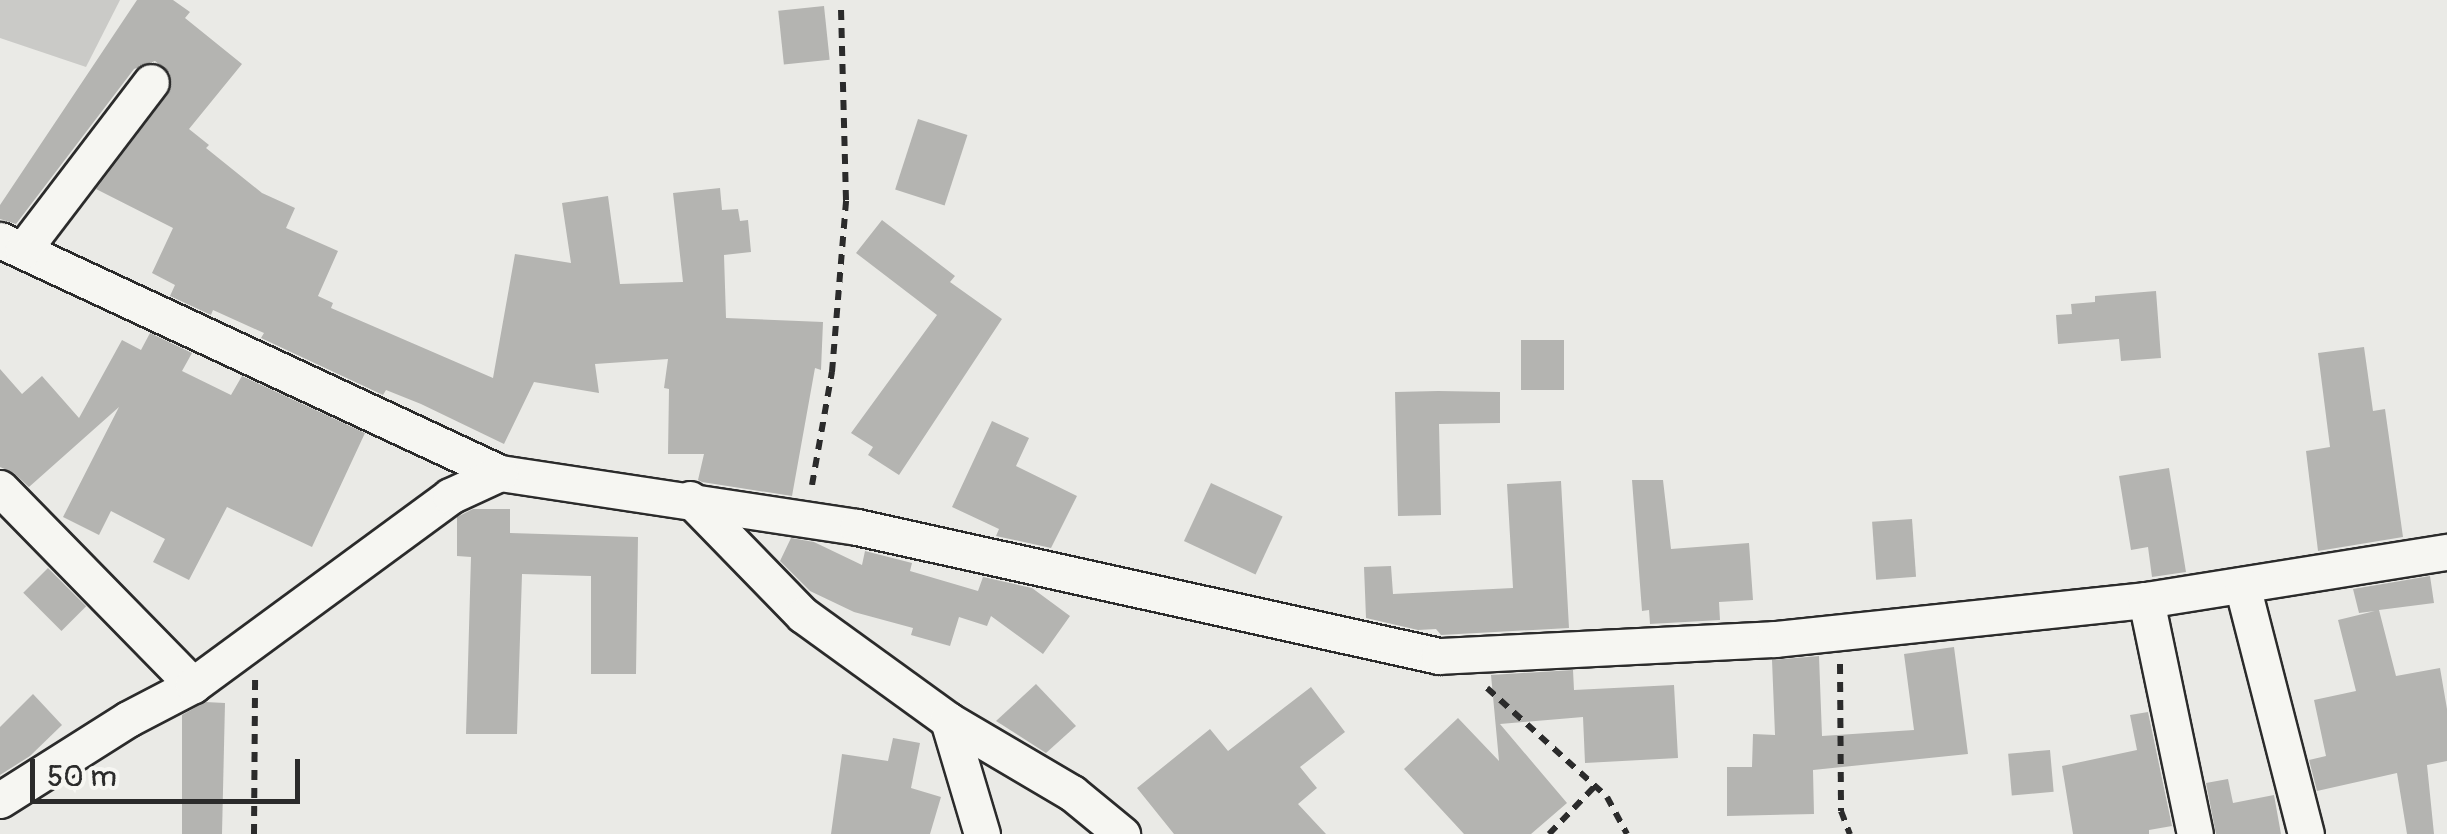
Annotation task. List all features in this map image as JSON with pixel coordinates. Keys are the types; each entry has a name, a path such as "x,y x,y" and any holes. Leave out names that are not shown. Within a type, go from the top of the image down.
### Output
{"street":[{"path":"151,82 11,245 500,474 690,499 857,527 1370,644 1450,655 1839,632 2146,600 2446,556"},
{"path":"0,800 128,719 193,685 450,496 500,474"},
{"path":"0,488 193,685"},
{"path":"690,499 802,615 948,720 1072,793 1122,834"},
{"path":"2242,585 2306,834"},
{"path":"2146,600 2195,834"},
{"path":"948,720 982,834"}],"path":[{"path":"799,518 811,489 832,372 846,200 840,4"},
{"path":"1839,632 1841,810 1850,834"},
{"path":"254,834 255,641"},
{"path":"1450,655 1607,797 1627,834"},
{"path":"1549,834 1595,786"}],"shaded area":[{"path":"0,0 120,0 86,67 0,38"}],"building":[{"path":"137,0 173,0 190,12 185,18 242,64 189,129 209,145 206,148 262,193 295,208 286,228 338,251 318,296 333,303 331,308 493,378 515,254 571,263 562,203 608,196 620,284 683,282 673,193 720,188 722,210 738,209 740,221 748,220 751,252 724,255 726,318 823,322 821,370 815,368 792,496 702,482 698,480 704,454 668,454 669,389 664,388 668,359 595,364 599,393 534,382 504,444 421,404 386,390 383,395 261,338 264,333 213,310 211,315 170,296 175,285 152,273 173,228 96,189 168,94 170,73 155,61 134,69 16,224 0,219 0,205"},
{"path":"824,6 830,60 784,65 778,11"},
{"path":"918,119 967,135 945,205 895,189"},
{"path":"882,220 955,276 950,282 1002,319 899,475 868,455 873,447 851,433 937,315 856,253"},
{"path":"2156,291 2161,358 2121,361 2119,339 2058,344 2056,315 2072,314 2071,304 2095,302 2095,296"},
{"path":"150,333 192,353 182,371 231,395 242,376 365,433 312,547 227,507 189,580 153,562 165,539 111,511 99,535 63,517 119,407 29,487 14,473 0,467 0,369 22,394 42,376 79,418 122,340 141,350"},
{"path":"1521,340 1564,340 1564,390 1521,390"},
{"path":"2364,347 2373,411 2385,409 2403,537 2318,551 2306,451 2330,447 2318,353"},
{"path":"1395,392 1500,392 1500,423 1439,424 1441,515 1398,516"},
{"path":"992,421 1029,438 1016,466 1077,496 1051,548 996,536 999,529 952,507"},
{"path":"2169,468 2186,572 2152,577 2148,547 2131,550 2119,476"},
{"path":"1632,480 1663,480 1671,549 1749,543 1753,600 1719,602 1720,620 1650,624 1649,610 1642,611"},
{"path":"1561,481 1569,628 1441,635 1436,629 1418,630 1366,618 1364,567 1391,566 1393,594 1513,588 1507,484"},
{"path":"1211,483 1283,516 1256,574 1184,541"},
{"path":"473,509 510,509 510,533 638,537 636,674 591,674 591,576 522,574 517,734 466,734 471,557 457,556 457,517"},
{"path":"1912,519 1916,577 1876,580 1872,522"},
{"path":"791,538 814,542 862,565 865,551 912,563 910,571 978,591 983,577 1032,588 1070,616 1043,654 991,616 987,626 959,617 950,646 911,635 913,628 854,612 810,591 780,561"},
{"path":"48,568 86,606 61,631 23,593"},
{"path":"2430,576 2434,603 2379,610 2396,676 2440,668 2447,709 2447,761 2427,765 2434,834 2407,834 2397,773 2317,791 2309,760 2326,756 2314,700 2356,691 2338,620 2375,611 2359,613 2353,589"},
{"path":"1954,647 1968,754 1813,770 1814,814 1727,816 1727,767 1752,767 1753,734 1775,735 1772,660 1819,656 1822,736 1914,730 1904,654"},
{"path":"1573,670 1574,690 1674,685 1678,758 1585,763 1583,717 1500,724 1567,803 1531,834 1464,834 1404,769 1458,718 1499,761 1491,675"},
{"path":"1036,684 1076,726 1046,753 996,721"},
{"path":"1311,687 1345,732 1300,767 1317,788 1298,804 1326,834 1174,834 1137,788 1210,729 1228,751"},
{"path":"33,694 62,725 30,756 0,775 0,727"},
{"path":"205,702 225,703 222,834 182,834 182,715"},
{"path":"2148,712 2172,826 2149,830 2149,834 2073,834 2062,766 2137,750 2130,715"},
{"path":"893,738 920,743 911,788 941,797 930,834 831,834 842,754 888,761"},
{"path":"2050,750 2054,792 2012,796 2008,754"},
{"path":"2228,779 2233,803 2274,795 2281,834 2216,834 2206,783"}]}
